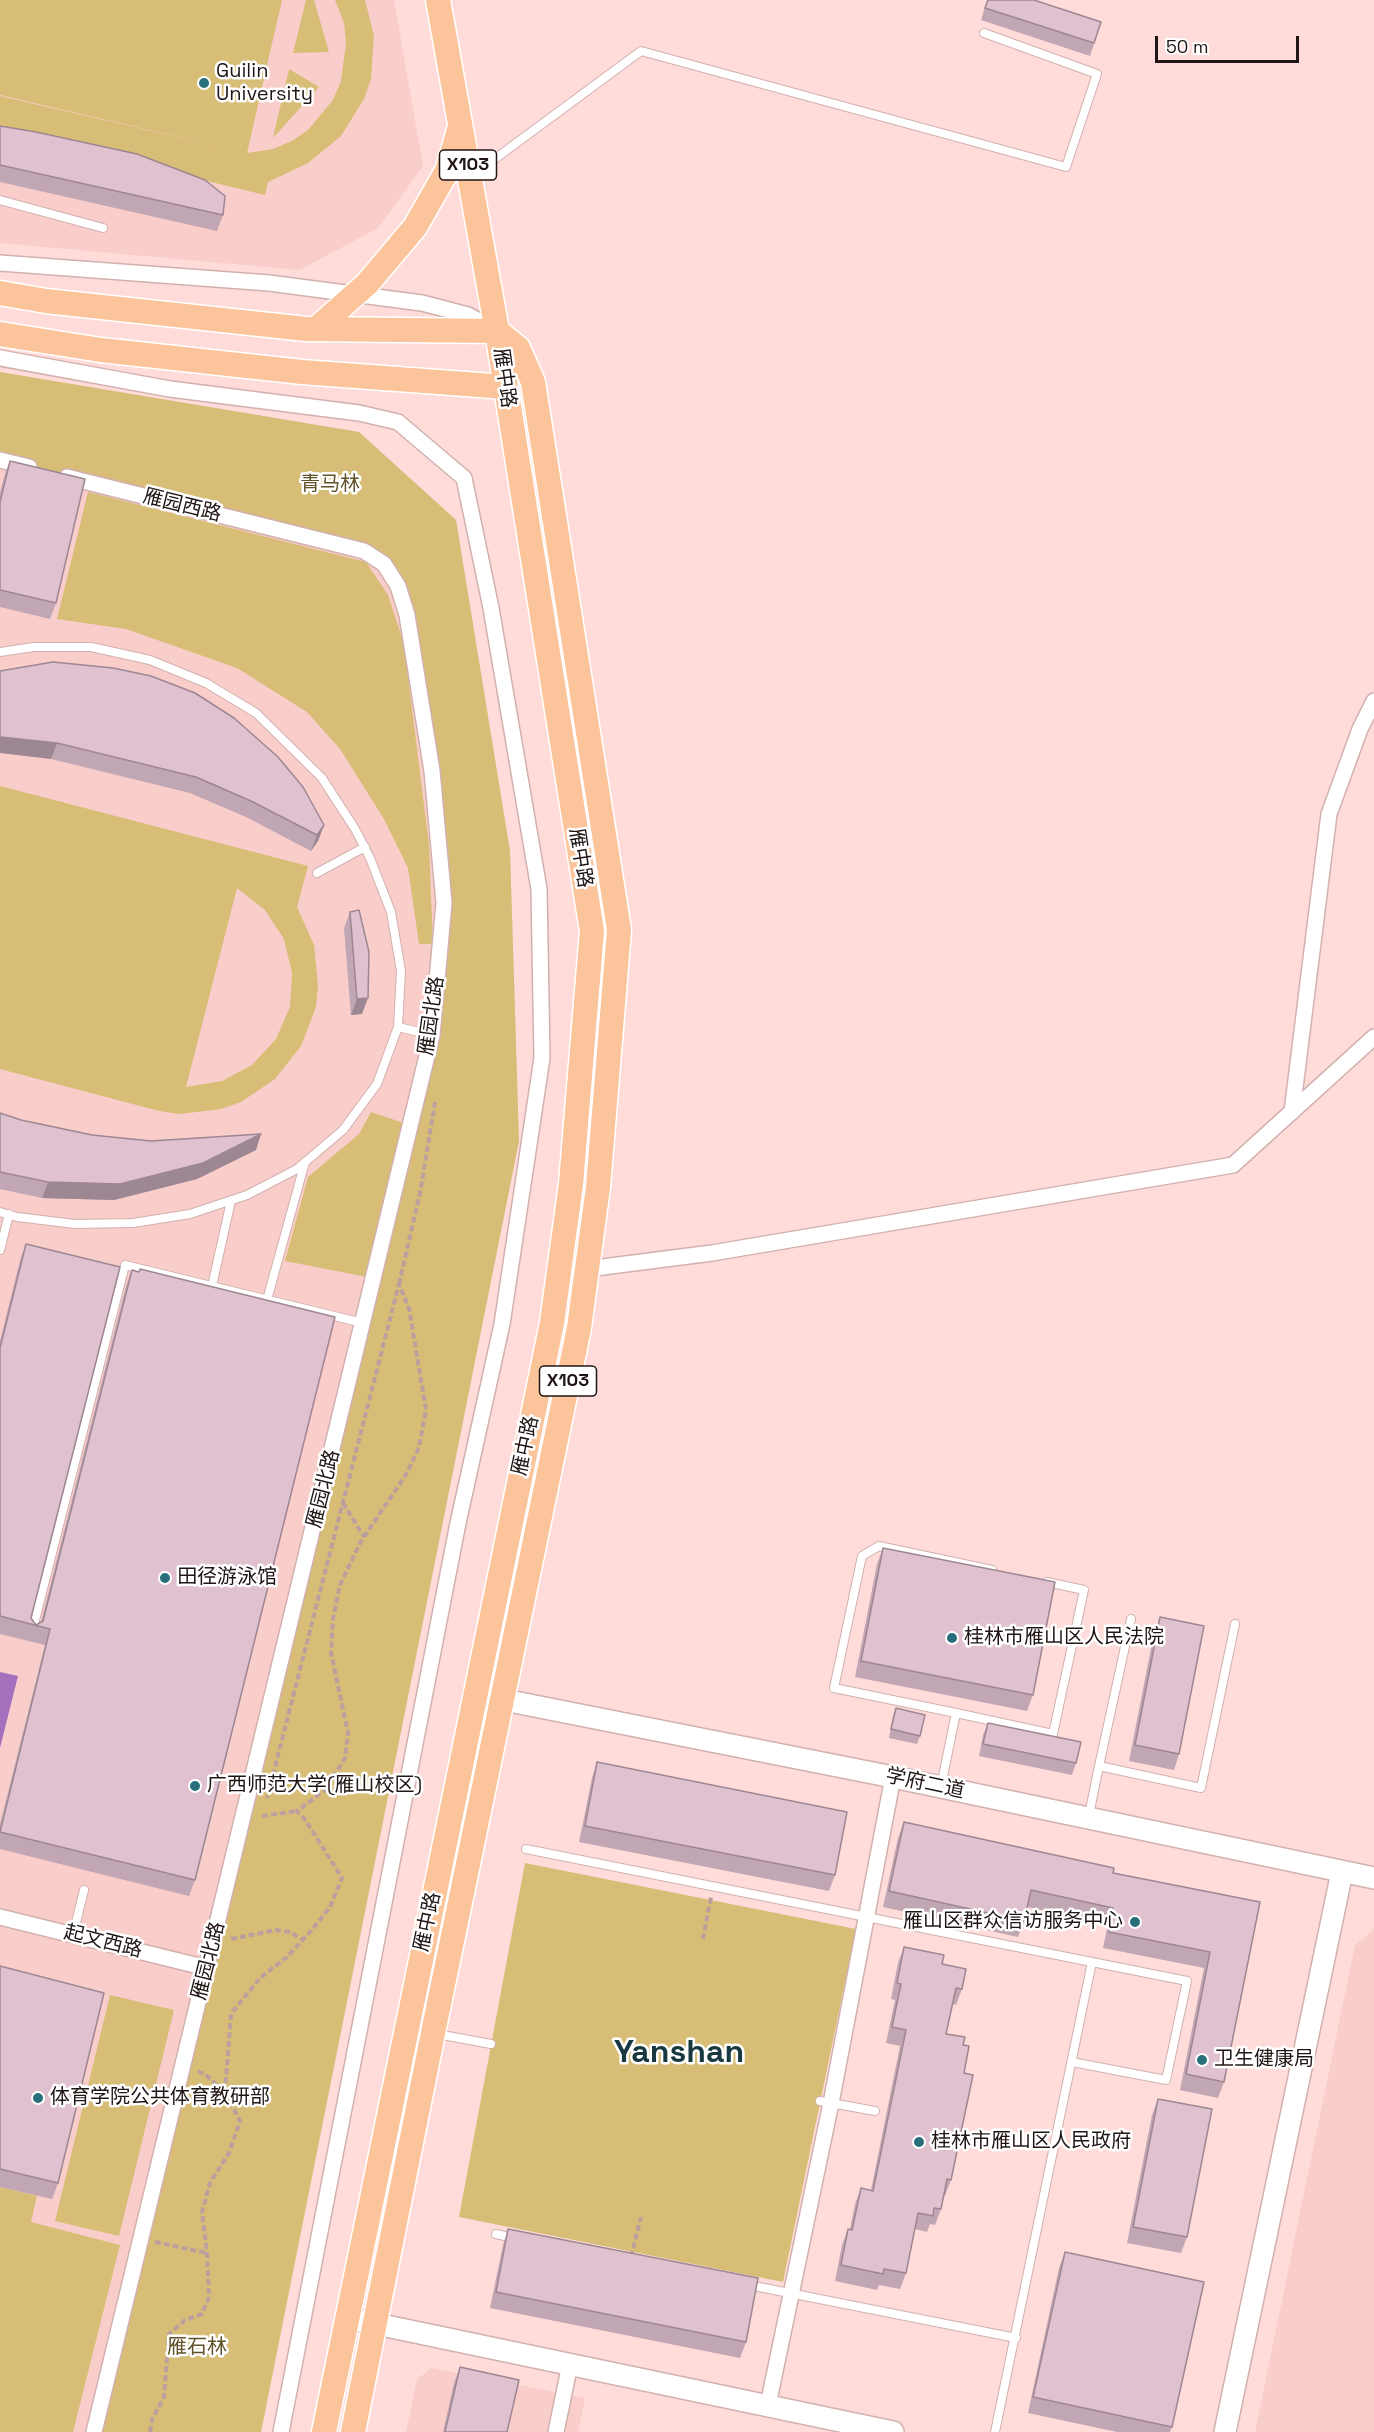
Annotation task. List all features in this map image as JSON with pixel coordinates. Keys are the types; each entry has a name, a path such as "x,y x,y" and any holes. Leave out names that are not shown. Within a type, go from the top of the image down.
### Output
{"main road":[{"name":"X103","path":"438,0 497,331"},
{"path":"316,329 384,266 433,201 447,171 461,125"},
{"path":"0,293 46,301 316,329 497,331"},
{"name":"雁中路","path":"324,2432 552,1323 571,1184 592,931 497,331"},
{"name":"雁中路","path":"353,2432 579,1328 598,1187 619,930 533,382 518,348 497,331"},
{"path":"0,334 101,350 302,372 506,387"}],"street":[{"path":"0,263 269,283 422,303 454,311 497,331"},
{"path":"0,358 170,389 359,413 398,422 464,478 491,608 539,888 543,1058 502,1324 458,1523 281,2432"},
{"name":"雁园西路","path":"0,460 364,551"},
{"name":"雁园北路","path":"94,2432 365,1323 432,1035 444,903 432,771 402,596 384,564 364,551"},
{"path":"1292,1112 1329,814 1360,729 1374,701"},
{"path":"560,1268 587,1269 712,1253 1233,1166 1374,1037"},
{"name":"学府二道","path":"474,1694 893,1777 1374,1878"},
{"path":"768,2405 826,2102 866,1918 893,1777"},
{"path":"1225,2432 1342,1872"},
{"name":"起文西路","path":"0,1917 207,1968"},
{"path":"348,2318 886,2431"},
{"path":"556,2432 570,2364"}],"lane":[{"path":"470,178 641,51 1066,167 1097,74 984,33"},
{"path":"0,200 104,228"},
{"path":"0,652 34,647 92,647 150,660 206,683 256,713 302,755 322,778 365,847 382,885 398,937 401,971 398,1027 377,1084 343,1130 305,1162 247,1195 190,1214 133,1223 75,1224 0,1212"},
{"path":"317,873 365,847"},
{"path":"398,1027 432,1035"},
{"path":"267,1300 305,1162"},
{"path":"212,1286 231,1200"},
{"path":"0,1250 9,1214"},
{"path":"31,1635 125,1265 365,1323"},
{"path":"1004,1573 879,1546 862,1556 834,1688 1053,1734 1084,1590 1038,1580"},
{"path":"1088,1818 1131,1619"},
{"path":"1099,1766 1201,1788 1235,1624"},
{"path":"940,1787 956,1713"},
{"path":"526,1849 1187,1981 1166,2080 1072,2062"},
{"path":"73,1935 84,1890"},
{"path":"995,2432 1092,1962"},
{"path":"406,2028 491,2044"},
{"path":"826,2102 875,2110"},
{"path":"496,2234 518,2239"},
{"path":"745,2284 1016,2338"}],"path":[{"path":"260,1827 399,1284 420,1192 436,1099"},
{"path":"262,1816 297,1811 326,1789 345,1758 348,1733 331,1653 333,1619 340,1585 364,1537 407,1473 419,1447 426,1410 409,1308 399,1284"},
{"path":"343,1503 364,1537"},
{"path":"225,2092 231,2014 260,1978 287,1957 330,1907 342,1878 306,1821 297,1811"},
{"path":"703,1940 713,1887"},
{"path":"233,1928 231,1939 276,1930 290,1932 303,1940"},
{"path":"150,2432 152,2420 164,2397 169,2334 185,2320 202,2314 209,2297 202,2212 210,2183 229,2153 240,2121 225,2092 206,2075 183,2065"},
{"path":"630,2261 641,2217"},
{"path":"141,2238 207,2253"}],"shaded area":[{"name":"Guilin University","path":"0,0 394,0 423,166 378,228 300,270 0,243"},
{"name":"广西师范大学(雁山校区)","path":"0,372 359,432 456,520 510,851 519,1141 261,2432 0,2432"},
{"path":"0,1672 18,1676 0,1748"},
{"path":"1374,1929 1374,2432 1255,2432 1355,1945"},
{"path":"432,2368 585,2398 578,2432 406,2432 417,2379"}],"green space":[{"path":"0,0 282,0 247,153 273,149 292,141 308,130 333,100 341,81 346,43 344,23 335,0 365,0 374,36 371,79 364,99 341,136 308,163 268,182 265,195 0,131 0,96 243,152 0,95"},
{"path":"306,0 314,0 329,52 293,53"},
{"path":"289,69 319,87 273,138"},
{"name":"雁石林","path":"0,372 359,432 456,520 510,851 519,1141 261,2432 94,2432 432,1035 444,903 407,615 374,557 0,460"},
{"path":"88,492 366,562 388,595 404,644 429,845 433,944 419,944 408,868 384,819 340,749 307,712 237,668 126,629 57,619"},
{"path":"0,786 308,866 297,907 314,945 318,986 316,1007 301,1046 275,1079 241,1102 221,1109 180,1114 159,1111 0,1069","holes":["237,888 265,910 284,939 292,973 290,1007 276,1039 252,1065 222,1081 186,1087"]},
{"path":"371,1112 404,1123 367,1277 285,1261 308,1177 359,1134"},
{"path":"525,1863 856,1929 783,2282 459,2217"},
{"path":"110,1995 174,2010 119,2236 55,2221"},
{"path":"0,2187 37,2196 31,2222 120,2245 73,2432 0,2432"}],"building":[{"path":"988,0 1034,0 1101,22 1094,43 985,8"},
{"path":"0,126 137,154 205,180 225,196 223,215 0,165"},
{"path":"10,461 85,479 56,603 0,590 0,502"},
{"path":"53,662 113,668 151,676 195,693 234,718 278,757 303,787 324,825 317,835 251,801 196,777 57,743 0,737 0,671"},
{"path":"359,910 369,952 368,998 357,999 350,912"},
{"path":"0,1113 21,1120 92,1135 151,1141 261,1134 203,1163 120,1184 48,1182 0,1172"},
{"name":"田径游泳馆","path":"26,1244 120,1267 31,1618 36,1625 43,1621 132,1270 139,1272 140,1269 335,1317 195,1880 0,1832 50,1629 0,1616 0,1348"},
{"name":"桂林市雁山区人民法院","path":"883,1548 1055,1582 1033,1695 861,1661"},
{"path":"1160,1617 1204,1626 1179,1754 1135,1745"},
{"path":"896,1708 925,1715 920,1736 891,1729"},
{"path":"988,1723 1081,1742 1076,1763 983,1744"},
{"path":"597,1762 847,1812 835,1875 585,1826"},
{"path":"904,1822 1114,1868 1113,1873 1260,1902 1224,2082 1186,2074 1210,1952 1109,1932 1113,1908 1031,1890 1024,1921 889,1891"},
{"name":"桂林市雁山区人民政府","path":"904,1947 944,1955 942,1964 966,1969 962,1989 956,1988 946,2034 965,2037 963,2045 969,2046 964,2073 973,2075 951,2180 947,2179 941,2209 934,2208 933,2216 918,2213 906,2273 884,2269 883,2274 841,2265 848,2229 852,2230 861,2188 873,2191 906,2030 892,2027 901,1984 897,1983"},
{"name":"体育学院公共体育教研部","path":"0,1966 104,1993 58,2183 0,2169"},
{"path":"1158,2099 1212,2109 1187,2237 1133,2227"},
{"path":"508,2229 758,2278 746,2342 496,2292"},
{"path":"1065,2252 1204,2282 1172,2427 1033,2397"},
{"path":"460,2367 519,2380 507,2432 445,2432"}],"place":[{"name":"Guilin University","path":"204,83"},
{"name":"田径游泳馆","path":"165,1578"},
{"name":"桂林市雁山区人民法院","path":"952,1638"},
{"name":"广西师范大学(雁山校区)","path":"195,1786"},
{"name":"雁山区群众信访服务中心","path":"1135,1922"},
{"name":"卫生健康局","path":"1202,2060"},
{"name":"体育学院公共体育教研部","path":"38,2098"},
{"name":"桂林市雁山区人民政府","path":"919,2142"}],"district":[{"name":"Yanshan","path":"679,2053"}],"park label":[{"name":"青马林","path":"330,485"}]}
